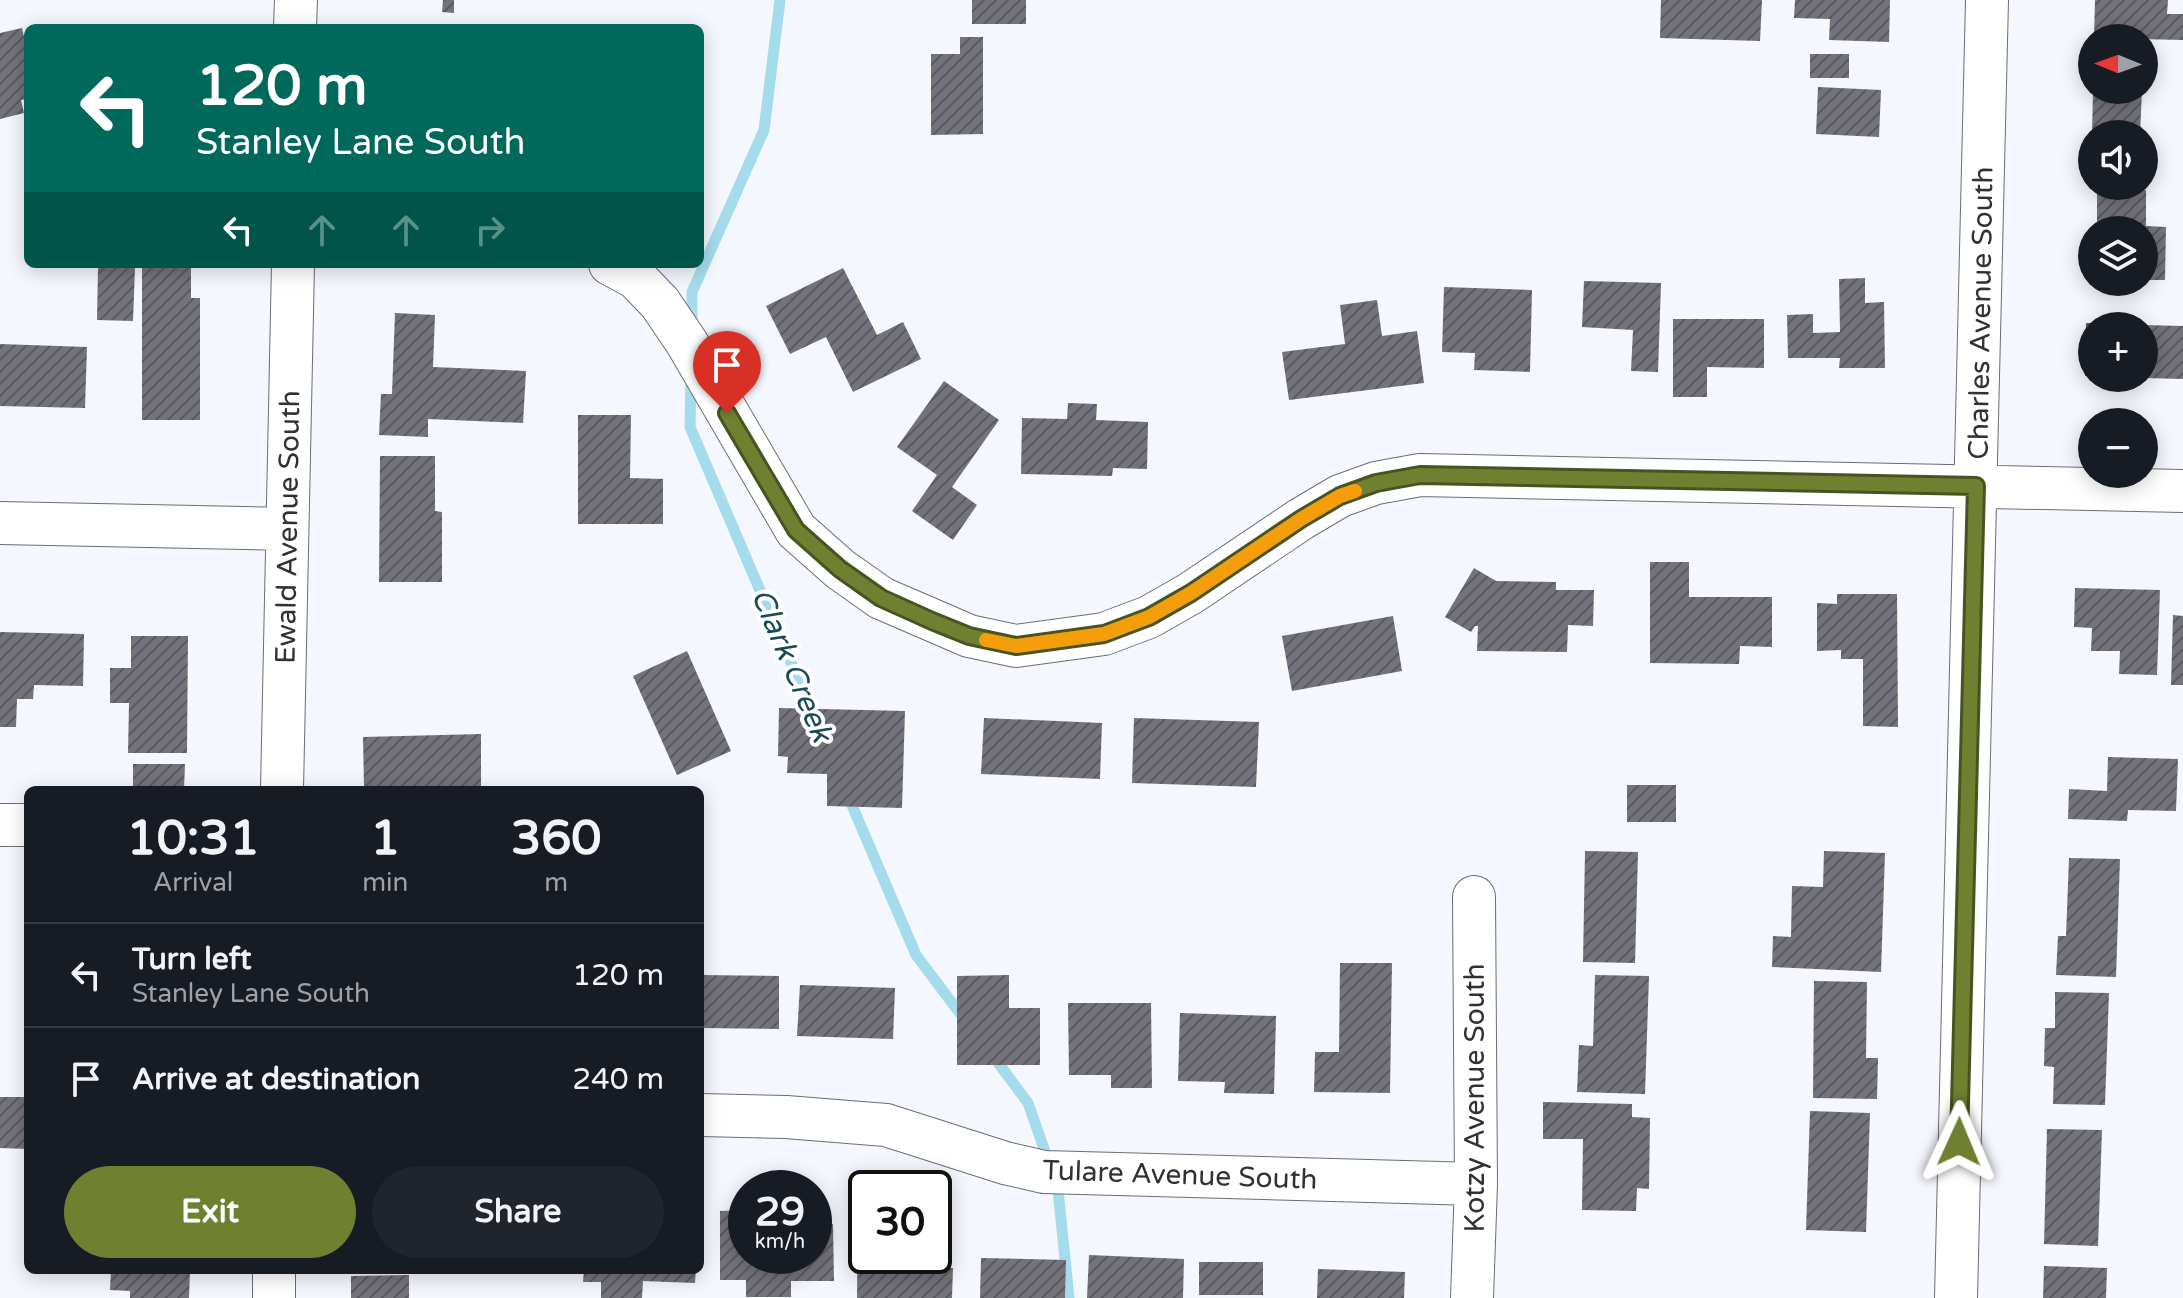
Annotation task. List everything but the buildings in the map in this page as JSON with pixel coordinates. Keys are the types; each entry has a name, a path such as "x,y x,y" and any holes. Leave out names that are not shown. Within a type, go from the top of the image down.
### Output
{"street":[{"path":"295,24 296,0"},
{"name":"Charles Avenue South","path":"1956,1298 1987,0"},
{"name":"Ewald Avenue South","path":"282,786 293,268"},
{"path":"617,268 636,278 660,303 687,343 796,530 840,569 881,598 969,636 1016,646 1104,634 1149,617 1340,496 1376,483 1406,478 1436,475 2183,491"},
{"path":"0,523 287,529"},
{"path":"0,825 24,825"},
{"name":"Kotzy Avenue South","path":"1472,1298 1476,1184 1474,897"},
{"name":"Tulare Avenue South","path":"704,1115 786,1117 886,1125 1005,1163 1044,1172 1476,1184"},
{"path":"274,1274 274,1298"}],"waterway":[{"name":"Clark Creek","path":"704,265 764,130 780,0"},
{"name":"Clark Creek","path":"692,327 692,292 703,268"},
{"name":"Clark Creek","path":"691,376 690,427 816,721"},
{"name":"Clark Creek","path":"848,796 916,955 965,1020"},
{"name":"Clark Creek","path":"993,1056 1028,1103 1049,1163"},
{"name":"Clark Creek","path":"1054,1180 1058,1190 1069,1298"}],"slow traffic":[{"path":"986,640 1016,646 1104,634 1149,617 1191,593 1301,519 1340,496 1355,491"}],"route":[{"path":"727,413 796,530 840,569 881,598 932,621 969,636 1016,646 1104,634 1149,617 1340,496 1376,483 1420,475 1976,486 1959,1142"}]}
